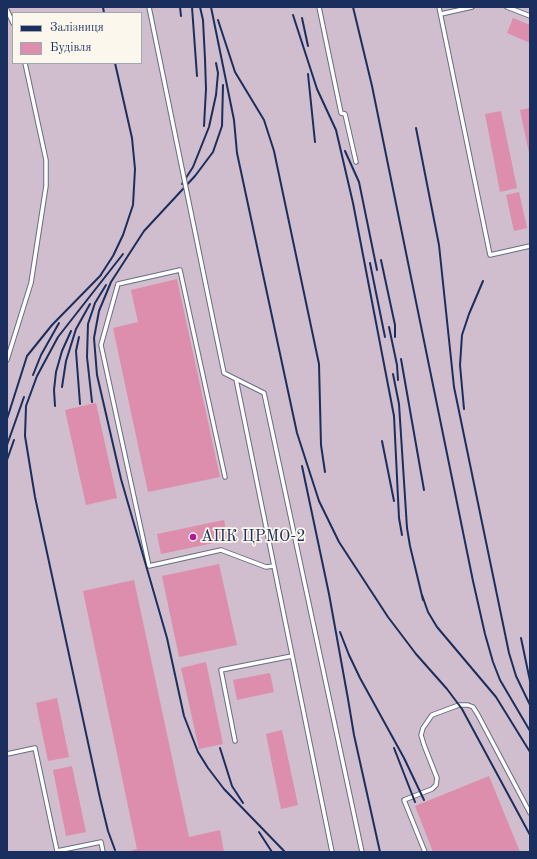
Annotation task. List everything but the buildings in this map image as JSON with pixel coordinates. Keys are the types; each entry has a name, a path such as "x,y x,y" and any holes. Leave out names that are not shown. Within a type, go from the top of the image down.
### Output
{"lane":[{"path":"149,7 224,373 264,393 362,852"},
{"path":"319,7 341,113 345,114 356,162"},
{"path":"439,7 490,255 530,246"},
{"path":"441,14 472,7"},
{"path":"507,7 530,16"},
{"path":"7,10 12,21"},
{"path":"7,360 31,283 46,186 46,160 25,64"},
{"path":"225,477 180,270 118,284 101,345 148,566 221,550 266,568 274,566"},
{"path":"236,379 332,852"},
{"path":"235,741 221,670 292,656"},
{"path":"425,852 404,800 432,789 436,785 437,778 424,745 422,735 423,728 432,715 459,705 468,705 473,707 530,813"},
{"path":"7,754 35,748 57,851 101,842 103,852"}],"shaded area":[{"path":"7,7 530,7 530,852 7,852"}],"railway":[{"path":"103,7 104,12"},
{"path":"180,7 181,16"},
{"path":"192,7 197,76"},
{"path":"200,7 203,20 205,59 206,89 204,126"},
{"path":"211,7 234,120 237,153 297,433 319,501 339,542 388,617 416,654 447,689 462,709 530,835"},
{"path":"353,7 372,86 485,634 500,680 530,731"},
{"path":"293,15 317,89 336,130 353,203 394,416 399,518 402,535"},
{"path":"302,18 308,46"},
{"path":"218,20 235,72 264,120 274,151 319,364 321,445 325,472"},
{"path":"182,184 193,167 209,127 216,95 218,73 216,63"},
{"path":"100,276 113,256 123,235 133,205 135,169 132,138 115,64"},
{"path":"308,74 315,142"},
{"path":"223,85 222,126 213,152 195,176 144,231 111,282 99,311 94,338 97,375 121,479 167,638 184,716 198,752 208,768 224,789 285,852"},
{"path":"416,128 439,245 454,387 509,653 516,676 530,705"},
{"path":"345,151 359,182 377,270"},
{"path":"115,850 108,831 100,798 35,497 25,436 26,406 37,376 58,337 123,254"},
{"path":"381,260 395,325 395,337"},
{"path":"370,263 385,337"},
{"path":"7,419 27,356 52,325 101,275"},
{"path":"464,409 460,365 462,335 483,281"},
{"path":"92,402 87,357 88,324 95,303 106,285"},
{"path":"62,387 66,361 76,329 90,304"},
{"path":"33,375 41,355 59,323"},
{"path":"389,327 397,365 398,380"},
{"path":"55,406 54,390 56,372 62,351 71,331"},
{"path":"79,337 76,351 80,404"},
{"path":"401,359 424,490"},
{"path":"393,374 399,404 407,528 423,600"},
{"path":"7,445 24,397"},
{"path":"7,460 14,440"},
{"path":"382,441 394,501"},
{"path":"302,466 329,594 354,735 380,852"},
{"path":"422,595 428,612 437,627 496,697 530,752"},
{"path":"340,632 360,678 404,758 424,800"},
{"path":"521,638 530,681"},
{"path":"220,748 232,786 243,803"},
{"path":"394,748 415,802"},
{"path":"259,832 272,852"}],"place":[{"name":"АПК ЦРМО-2","path":"193,537"}]}
